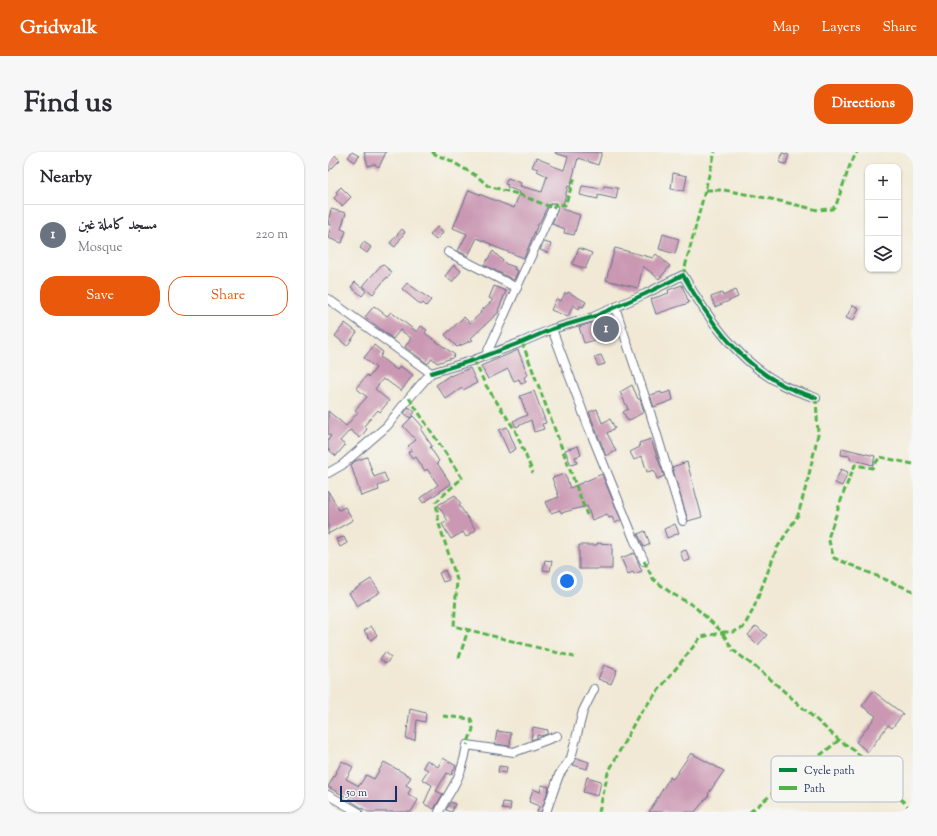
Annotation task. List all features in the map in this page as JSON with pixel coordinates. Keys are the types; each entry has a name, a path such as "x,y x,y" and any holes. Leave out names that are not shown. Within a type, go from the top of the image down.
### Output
{"street":[{"path":"486,355 553,208"},
{"path":"448,252 517,288"},
{"path":"328,473 342,465 387,426 430,373 474,360 552,329 593,317 683,275 695,296 720,330 745,360 780,384 816,398"},
{"path":"328,299 430,373"},
{"path":"615,307 650,412 683,521"},
{"path":"552,329 587,423 644,561"},
{"path":"546,812 559,775 571,758 583,711 594,689"},
{"path":"439,812 443,801 453,786 466,754 467,745 514,752 557,736"},
{"path":"328,795 358,812"}],"building":[{"path":"328,152 331,152 340,160 328,172"},
{"path":"352,152 359,156 355,162 348,157"},
{"path":"364,152 386,152 379,167 374,164 368,166"},
{"path":"555,152 602,152 598,165 578,158 570,187 568,186 562,209 580,215 574,235 564,233 565,229 552,224 558,208 556,203 552,203 548,205 538,224 524,258 490,245 491,244 477,238 468,256 458,251 467,234 453,228 469,190 514,208 520,192 507,187 508,185 505,184 508,178 521,183 520,186 542,192 547,176 537,171 538,169 532,167 536,158 564,170 568,157"},
{"path":"782,153 789,155 786,164 780,163"},
{"path":"673,173 687,176 684,191 671,189"},
{"path":"582,186 603,189 604,186 618,188 616,199 598,195 598,199 580,195"},
{"path":"341,187 351,197 342,206 334,198 338,194 336,192"},
{"path":"331,209 346,213 341,229 346,231 342,243 328,238 331,225 328,224"},
{"path":"437,227 443,233 436,240 430,235"},
{"path":"402,229 405,232 395,247 390,243"},
{"path":"663,234 679,239 675,254 659,249"},
{"path":"364,242 371,247 367,253 360,248"},
{"path":"544,242 551,244 548,253 540,250"},
{"path":"579,248 592,253 585,269 572,264"},
{"path":"615,248 653,258 656,254 670,266 659,279 643,266 638,288 606,280"},
{"path":"493,251 506,264 515,267 514,269 518,271 514,280 484,265"},
{"path":"382,264 392,272 373,294 363,286"},
{"path":"454,265 461,271 452,282 445,276"},
{"path":"355,282 366,291 362,296 351,287"},
{"path":"407,283 431,300 426,306 423,303 421,305 402,289"},
{"path":"682,285 689,303 656,314 651,299 669,293 668,290"},
{"path":"494,286 506,291 498,311 499,312 471,338 473,340 457,347 445,335 464,317 470,323 481,313 480,312 493,300 489,298"},
{"path":"735,290 738,297 715,307 711,297 722,293 723,296"},
{"path":"568,292 586,302 583,307 580,306 579,309 573,305 568,317 551,310 556,299 561,301 565,293 567,294"},
{"path":"853,305 859,308 853,321 846,318"},
{"path":"374,306 387,316 391,312 417,332 421,326 427,330 425,333 455,355 452,358 437,363 432,358 428,364 405,347 411,338 400,330 393,339 365,317"},
{"path":"613,318 617,336 600,342 599,339 584,343 579,327"},
{"path":"345,323 357,332 347,346 335,336"},
{"path":"374,345 383,352 380,357 397,370 400,366 413,375 401,391 383,379 375,389 389,401 380,412 378,410 364,426 367,429 360,438 350,430 340,441 345,445 336,456 328,449 328,440 331,436 328,434 328,411 346,426 358,412 355,410 367,397 356,388 367,375 369,377 376,368 364,358"},
{"path":"518,350 528,375 524,377 526,382 521,384 519,379 514,381 508,369 488,379 481,366"},
{"path":"601,355 605,364 598,366 594,357"},
{"path":"470,368 477,383 463,390 462,388 446,399 436,385 450,375"},
{"path":"632,385 638,399 640,399 644,412 628,421 623,412 628,409 620,392"},
{"path":"534,391 546,423 542,424 544,429 534,432 531,420 516,427 513,421 527,415 520,396"},
{"path":"671,391 673,400 654,407 650,395 661,392 662,394"},
{"path":"409,407 415,412 410,418 404,413"},
{"path":"597,409 602,423 610,419 615,428 607,433 616,451 606,456 589,412"},
{"path":"413,416 423,427 421,430 432,446 430,447 439,461 437,463 451,484 423,503 420,498 438,485 427,469 425,471 416,457 413,459 408,452 412,450 408,446 416,440 403,426"},
{"path":"507,427 516,449 509,453 499,430"},
{"path":"651,439 664,476 657,479 654,470 647,472 642,456 634,460 630,452 640,447 639,443"},
{"path":"578,446 581,455 575,457 577,463 571,465 565,450"},
{"path":"842,448 875,456 873,465 850,459 850,456 841,455"},
{"path":"367,457 374,477 384,473 388,482 378,486 379,490 361,496 351,465 355,461"},
{"path":"687,462 702,517 688,521 672,467"},
{"path":"841,469 848,472 842,486 835,483"},
{"path":"565,474 570,488 602,474 621,520 615,523 612,517 609,518 607,514 592,520 587,506 561,513 560,510 551,513 546,502 559,497 552,478"},
{"path":"328,491 339,510 345,507 353,520 328,534"},
{"path":"455,495 461,504 459,505 476,530 466,537 463,532 451,539 442,524 448,521 438,505"},
{"path":"675,524 679,533 667,538 664,529"},
{"path":"645,531 650,544 644,547 638,534"},
{"path":"344,537 347,543 340,547 336,539"},
{"path":"597,543 612,544 612,569 579,569 579,545 597,545"},
{"path":"686,550 690,560 684,562 680,552"},
{"path":"634,553 642,571 634,574 633,572 628,574 621,558"},
{"path":"545,560 552,561 550,571 543,570"},
{"path":"445,570 449,580 443,582 439,573"},
{"path":"371,579 380,592 357,606 349,593"},
{"path":"371,626 377,635 371,640 364,631"},
{"path":"756,626 767,635 758,645 748,635"},
{"path":"385,652 391,657 386,664 380,659"},
{"path":"604,665 617,670 611,684 598,679"},
{"path":"873,691 903,714 892,728 888,725 868,752 856,742 876,716 862,706"},
{"path":"410,709 426,713 425,722 417,720 415,740 406,739"},
{"path":"533,727 548,730 547,734 541,736 537,735 537,738 531,740"},
{"path":"497,731 511,733 510,746 495,744"},
{"path":"691,753 724,771 708,794 709,795 695,812 649,812 670,777 673,779"},
{"path":"443,758 456,766 451,775 447,773 436,791 443,794 434,809 424,804 432,785 422,779 428,770 423,767 427,760 438,767"},
{"path":"577,758 589,762 587,769 573,765"},
{"path":"342,761 353,767 346,779 359,786 366,775 374,779 384,762 411,777 406,785 411,788 408,794 418,800 411,812 368,812 351,801 352,800 328,787"},
{"path":"499,766 507,767 506,773 498,772"},
{"path":"587,777 601,781 598,796 583,792"},
{"path":"542,785 549,787 541,812 537,812 539,806 529,802 533,789 540,792"},
{"path":"451,802 455,804 452,812 446,810"},
{"path":"503,802 511,803 510,810 502,809"}],"marked path":[{"path":"432,152 438,156 446,158 478,177 488,186 518,194 553,208 556,204 565,205 575,177"},
{"path":"683,275 715,152"},
{"path":"706,190 724,190 818,210 832,209 836,205 850,165 857,152"},
{"path":"522,342 587,515"},
{"path":"474,360 485,384 515,430 533,473"},
{"path":"409,398 462,478 436,502 439,524 457,580 454,626 574,657"},
{"path":"816,398 818,434 798,515 777,548 753,610 743,628 733,632 722,632 733,650 768,677 839,740 860,756"},
{"path":"913,464 880,457 872,468 855,465 828,538 834,558 913,591"},
{"path":"644,561 653,579 671,593 694,606 722,632 724,636"},
{"path":"459,658 468,630"},
{"path":"599,812 608,773 638,716 701,637 725,632"},
{"path":"443,716 471,719 473,729 467,745"},
{"path":"819,756 839,740"},
{"path":"750,812 771,795"},
{"path":"903,801 913,812"}],"cycle path":[{"path":"431,373 474,360 552,329 593,317 683,275 702,306 724,336 749,362 792,390 816,398"}],"place":[{"name":"مسجد كاملة غبن","path":"606,329"}]}
